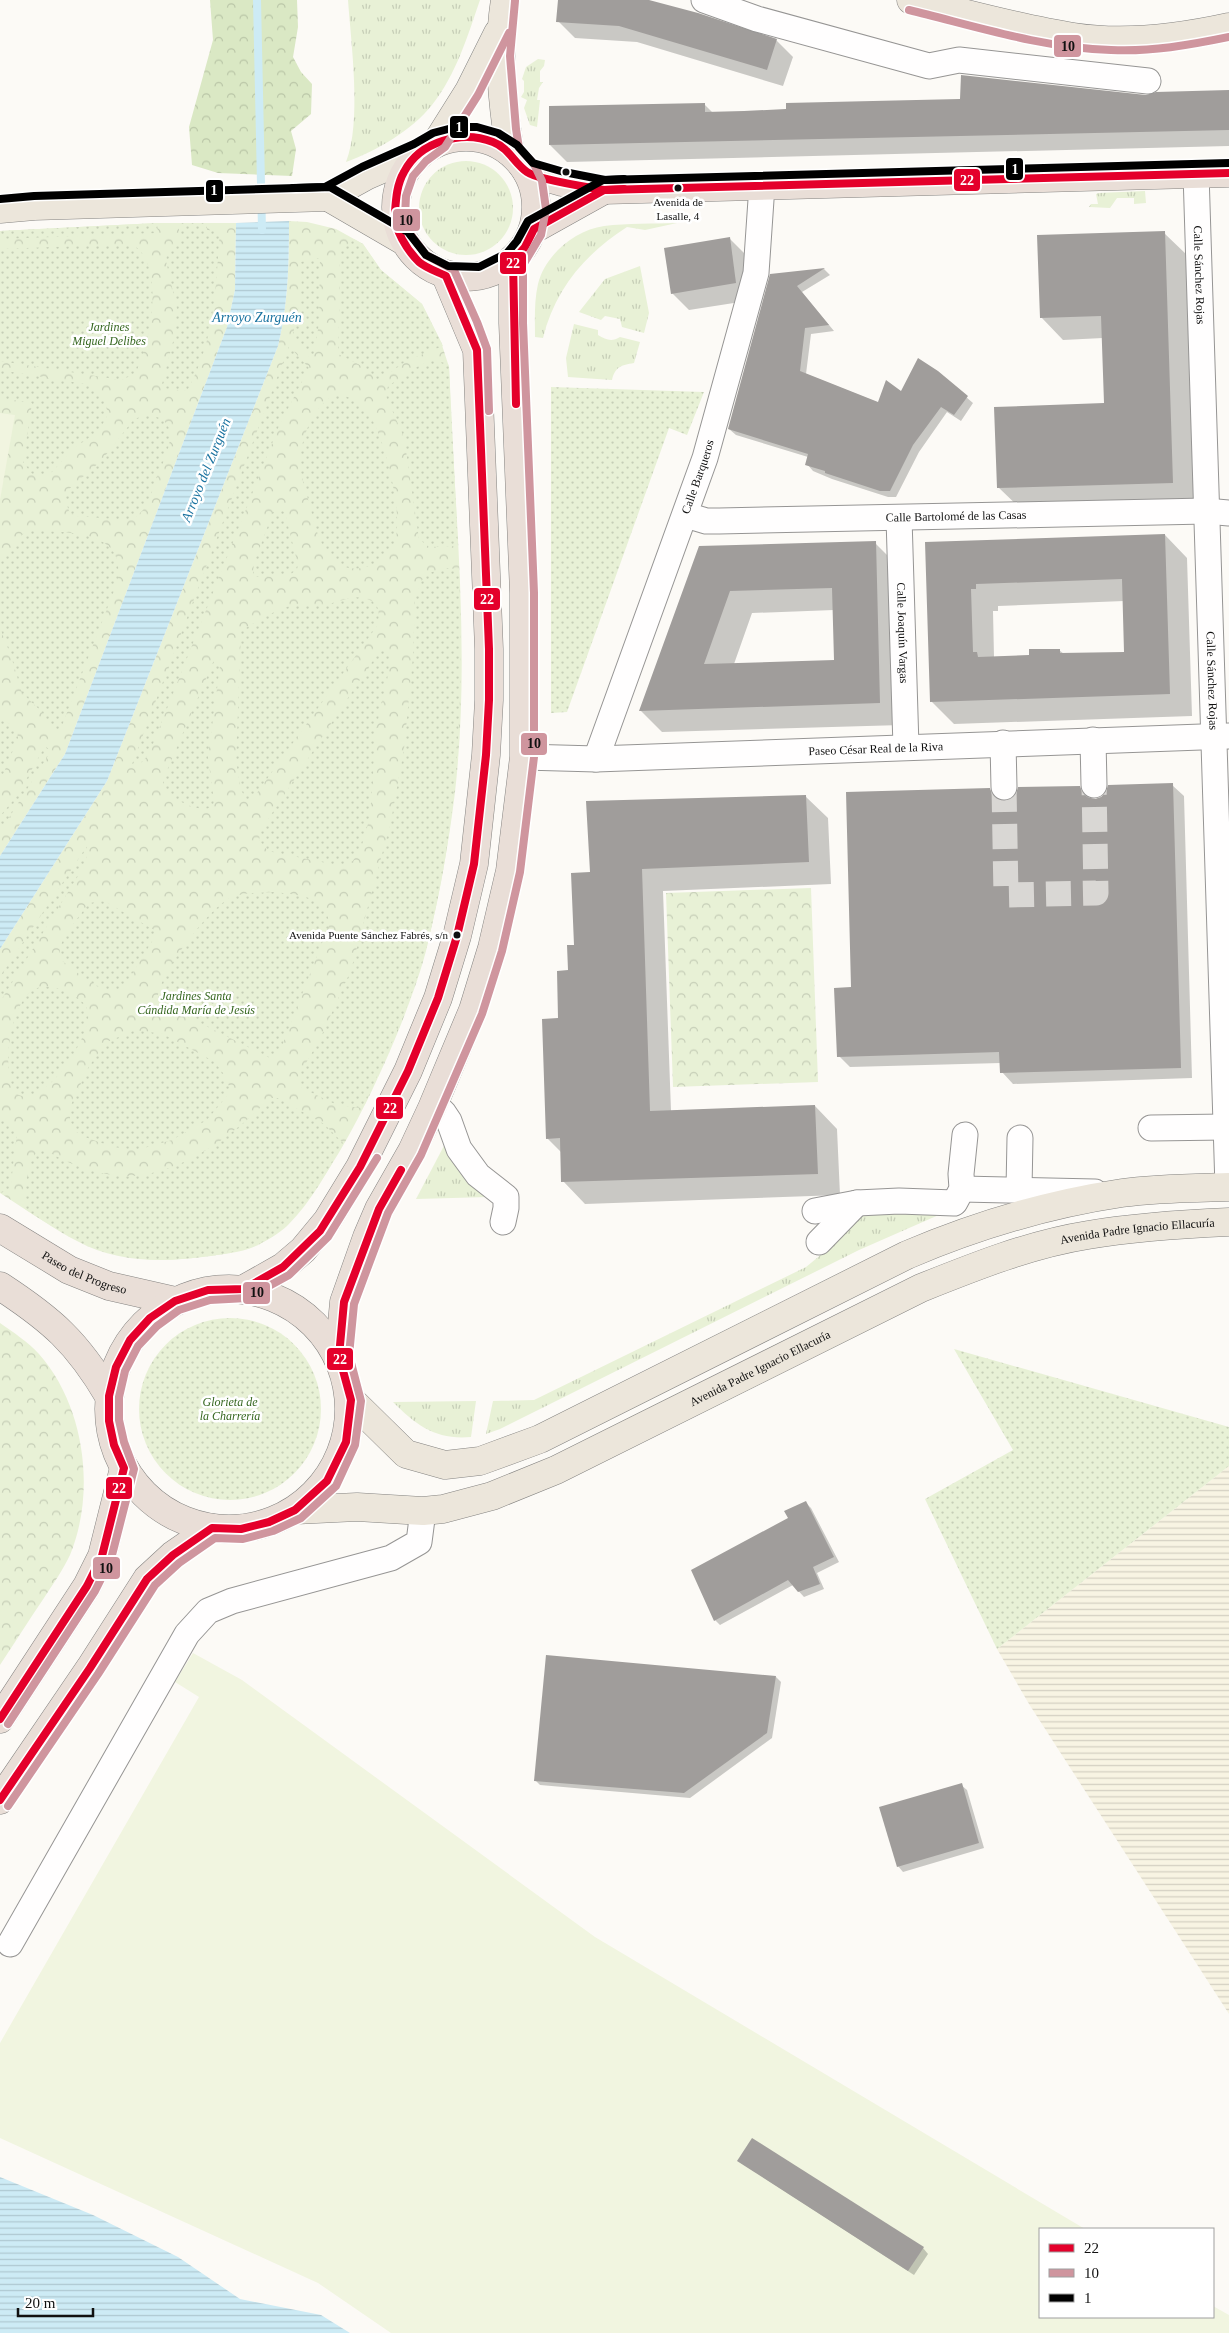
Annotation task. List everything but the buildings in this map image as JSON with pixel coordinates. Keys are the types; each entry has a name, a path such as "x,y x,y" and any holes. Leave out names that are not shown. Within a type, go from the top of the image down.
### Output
{"highway":[{"path":"456,137 475,137 494,142 510,152 527,172 536,200 534,229 526,247 513,261 481,277 446,276 420,263 402,240 395,217 396,194 404,171 428,148 456,137"},
{"path":"527,172 562,182 604,190 1229,173"},
{"path":"534,229 604,190"},
{"path":"339,1356 315,1323 283,1300 244,1289 208,1290 175,1301 150,1318 130,1340 116,1367 109,1396 109,1421 124,1468 147,1497 177,1517 212,1528 242,1529 269,1522 295,1510 327,1481 346,1442 350,1400 339,1356 344,1302 379,1209 412,1151 474,1010 492,948 510,871 524,757 524,594 513,323 513,261"},
{"path":"244,1289 282,1267 303,1250 327,1221 360,1167 408,1071 438,998 457,936 474,864 486,755 489,700 489,649 477,350 446,276"},
{"name":"Paseo del Progreso","path":"0,1228 68,1270 109,1286 175,1301"},
{"path":"0,1286 53,1323 74,1344 109,1396"},
{"path":"0,1720 91,1578 102,1556 124,1468"},
{"path":"0,1800 90,1668 147,1579 173,1555 212,1528"}],"main road":[{"path":"505,0 500,30 502,98 510,152"},
{"path":"911,0 1075,38 1120,40 1183,37 1229,27"},
{"path":"0,209 34,206 328,197 366,176 428,148 469,91 500,30"},
{"path":"328,197 402,240"},
{"path":"350,1400 406,1454 445,1465 480,1462 540,1440 907,1255 956,1235 1032,1212 1123,1193 1228,1187"},
{"name":"Avenida Padre Ignacio Ellacuría","path":"295,1510 357,1507 423,1511 444,1509 492,1496 556,1470 921,1288 977,1266 1025,1250 1087,1235 1173,1224 1229,1222"}],"street":[{"path":"704,0 758,19 929,66 959,60 1148,81"},
{"name":"Calle Sánchez Rojas","path":"1196,173 1217,512 1228,1187"},
{"name":"Calle Barqueros","path":"596,759 706,458 756,273 762,185"},
{"name":"Calle Bartolomé de las Casas","path":"686,515 706,521 719,522 1217,512"},
{"name":"Calle Joaquín Vargas","path":"899,518 906,747"},
{"name":"Paseo César Real de la Riva","path":"524,757 596,759 1222,736"},
{"path":"1093,740 1094,785"},
{"path":"1003,743 1004,787"},
{"path":"432,1108 443,1112 459,1149 478,1175 506,1197 506,1208 502,1222"},
{"path":"1151,1128 1226,1127"},
{"path":"956,1235 958,1196 965,1135"},
{"path":"1019,1189 1020,1138"},
{"path":"815,1211 857,1203 958,1196 1019,1189 1123,1193"},
{"path":"819,1242 857,1203"},
{"path":"10,1944 187,1634 208,1610 232,1601 391,1558 419,1542 423,1511"}],"shaded area":[{"path":"1229,1466 1229,2014 1029,1704 997,1649"}],"green space":[{"path":"210,0 297,0 298,27 293,57 301,72 312,84 311,114 291,131 296,149 292,176 218,173 192,165 189,127 213,40"},
{"path":"348,0 480,0 455,68 432,105 414,123 393,139 370,152 346,162 351,146 354,105 353,60"},
{"path":"538,59 545,60 544,66 540,71 540,82 543,82 539,88 537,100 540,100 537,127 530,125 524,108 527,100 521,97 524,92 524,81 522,79 526,67"},
{"path":"466,161 484,165 499,175 509,190 513,208 509,226 499,241 484,251 466,255 448,251 433,241 423,226 419,208 423,190 433,175 448,165"},
{"path":"1145,191 1146,203 1134,204 1134,198 1117,198 1110,208 1089,207 1091,204 1098,204 1096,194 1099,193"},
{"name":"Jardines Santa Cándida María de Jesús","path":"289,221 307,222 336,229 363,244 381,270 422,304 441,342 449,367 460,580 462,686 460,739 453,811 436,908 427,947 403,1019 362,1110 338,1154 312,1194 286,1224 260,1244 253,1247 232,1253 201,1257 169,1260 142,1259 94,1247 72,1237 49,1225 0,1193 0,949 107,781 278,346 287,284"},
{"name":"Jardines Miguel Delibes","path":"157,223 236,223 235,290 227,327 65,754 0,856 0,231"},
{"path":"157,223 158,233 0,239 0,231"},
{"path":"179,223 207,223 207,230 220,231 215,294 209,333 197,371 187,391 161,388 174,338 177,309 166,261 167,254 179,244"},
{"path":"677,223 645,230 627,227 598,249 585,261 564,288 548,320 543,338 535,337 535,304 542,273 554,254 572,238 593,228 604,226"},
{"path":"354,239 363,244 381,270 422,304 443,346 406,361 379,381 362,366 338,354 339,252"},
{"path":"131,244 141,252 148,265 152,280 149,331 135,373 121,380 0,361 0,249"},
{"path":"320,258 319,323 313,361 292,338 301,292 300,262"},
{"path":"640,266 649,313 644,333 622,327 620,319 605,316 601,320 579,312 605,279"},
{"path":"574,324 598,330 598,335 606,339 614,340 620,337 640,342 634,363 619,367 612,380 568,377 566,358"},
{"path":"289,346 309,368 279,426 149,754 142,762 131,767"},
{"path":"434,360 448,364 449,367 458,546 429,547 419,539 405,444 386,396 388,386 420,365"},
{"path":"0,370 91,385 104,398 108,414 99,431 74,448 52,472 37,476 31,473 23,462 32,403 0,398"},
{"path":"551,387 704,392 687,435 669,428 567,712 551,713"},
{"path":"336,394 346,396 355,401 370,416 382,442 395,498 397,532 394,544 389,553 381,560 362,568 350,568 340,564 331,558 325,549 316,528 301,473 301,451 308,428 319,408"},
{"path":"0,413 15,415 0,500"},
{"path":"147,415 159,418 166,423 170,431 170,439 165,459 148,503 143,510 136,517 126,520 76,516 69,511 65,499 68,490 102,460 134,419"},
{"path":"282,510 285,513 298,565 297,569 290,575 256,577 253,574 254,563 273,512"},
{"path":"32,530 92,537 105,543 114,552 118,565 117,583 58,736 42,712 22,693 0,628 0,563 23,534"},
{"path":"444,568 459,569 461,665 457,760 446,855 437,902 426,949 414,988 365,1104 362,1108 337,1105 302,1088 299,1075 320,1039 351,970 391,821 404,749 413,656 415,599 422,580 429,573"},
{"path":"354,597 367,599 375,604 379,613 377,626 249,804 241,790 236,761 241,631 265,616 294,604 325,605"},
{"path":"381,650 389,651 388,672 376,731 369,821 358,853 349,865 341,866 268,851 259,840 261,830 369,666"},
{"path":"214,660 219,661 220,666 208,757 214,801 213,806 202,809 189,806 166,793 163,780"},
{"path":"0,720 13,726 18,738 0,782"},
{"path":"45,746 51,751 0,832 0,816 17,796"},
{"path":"87,846 86,863 0,1002 0,977"},
{"path":"811,888 818,1082 673,1087 666,893"},
{"path":"274,892 302,896 318,902 328,915 329,925 280,1051 272,1059 164,1005 158,997 167,973 176,958 211,913 232,897 242,894"},
{"path":"106,902 156,931 156,935 124,987 116,989 107,989 91,982 61,960 60,953 63,940 72,926 90,903"},
{"path":"44,986 63,990 81,1000 88,1011 88,1022 75,1052 53,1081 41,1091 28,1096 17,1094 12,1085 8,1057 13,1025 18,1010 25,998 33,990"},
{"path":"135,1030 163,1034 215,1062 225,1076 231,1091 207,1120 172,1140 137,1150 113,1147 79,1135 70,1121 70,1107 89,1066 107,1042"},
{"path":"270,1098 278,1098 324,1124 343,1143 312,1196 296,1216 280,1232 262,1243 232,1252 194,1258 160,1260 126,1257 109,1254 77,1241 25,1209 26,1185 30,1167 37,1152 42,1148 76,1165 103,1174 135,1176 157,1172 199,1154 219,1142 238,1128"},
{"path":"0,1114 17,1133 11,1183 9,1189 1,1193"},
{"path":"446,1142 489,1197 416,1199"},
{"path":"865,1213 941,1214 859,1250 500,1429 486,1434 493,1401 534,1400 806,1267 828,1249 833,1238"},
{"name":"Glorieta de la Charrería","path":"230,1318 248,1320 265,1325 288,1339 300,1351 314,1374 319,1391 321,1409 319,1427 314,1444 300,1467 288,1479 265,1493 248,1498 230,1500 212,1498 195,1493 172,1479 160,1467 146,1444 141,1427 139,1409 141,1391 146,1374 160,1351 172,1339 195,1325 212,1320"},
{"path":"0,1323 35,1350 55,1375 67,1398 76,1424 84,1477 83,1504 78,1530 70,1555 58,1577 0,1665"},
{"path":"954,1349 1229,1427 1229,1466 997,1649 925,1499 1013,1450"},
{"path":"476,1401 471,1437 447,1436 428,1430 410,1418 393,1402"},
{"path":"193,1653 242,1680 595,1937 1083,2228 1039,2228 1039,2318 1214,2318 1214,2307 1229,2315 1229,2333 391,2333 318,2283 0,2138 0,2043 199,1697 175,1682"}],"water":[{"name":"Arroyo Zurguén","path":"289,221 287,284 278,346 107,781 0,949 0,856 65,754 227,327 235,290 236,223"},
{"path":"0,2177 93,2215 178,2257 240,2299 321,2315 350,2333 0,2333"}],"waterway":[{"name":"Arroyo del Zurguén","path":"257,0 262,230"}],"tunnel":[{"path":"1004,787 1006,895 1096,893 1094,785"}],"transit line":[{"name":"10","path":"8,1806 98,1674 155,1585 179,1563 215,1538 243,1539 273,1531 301,1518 336,1486 355,1445 361,1401 349,1355 354,1304 388,1213 421,1155 482,1014 502,951 520,872 534,757 534,593 523,323 523,265 541,235 546,209 542,181 534,164 519,148 516,129 510,56 515,1"},
{"name":"10","path":"909,10 1034,41 1085,48 1111,50 1156,49 1229,37"},
{"name":"10","path":"489,411 487,349 477,322 454,270 426,255 411,235 405,216 406,196 413,176 426,161 445,147 478,95 509,33"},
{"name":"1","path":"293,188 325,187 433,133 456,127 477,127 498,133 517,145 533,163 564,172 605,180 624,179"},
{"name":"22","path":"0,1719 87,1586 102,1556 124,1468 114,1445 109,1421 109,1396 116,1367 130,1340 150,1318 175,1301 208,1290 244,1289 283,1267 320,1231 360,1167 408,1071 438,998 457,936 474,864 486,755 489,700 489,649 477,350 446,276 419,262 410,252 399,233 395,219 397,191 404,172 411,161 431,146 455,138 468,137 499,145 522,168 533,175 604,190 1229,173"},
{"name":"1","path":"0,199 34,196 330,187 408,232 426,255 448,266 479,267 507,253 517,241 528,221 603,180 1229,163"},
{"name":"22","path":"516,404 513,261 525,247 534,229 604,190 624,189"},
{"name":"10","path":"8,1724 95,1591 111,1559 134,1469 124,1442 119,1420 119,1397 125,1371 138,1346 157,1326 179,1310 210,1300 247,1298 289,1275 328,1237 377,1158"},
{"name":"22","path":"0,1800 90,1668 147,1579 173,1555 212,1528 241,1529 269,1522 295,1510 327,1481 346,1442 351,1400 339,1356 344,1302 379,1209 401,1170"}],"place":[{"name":"Avenida de Lasalle, 4","path":"678,188"},
{"name":"Avenida Puente Sánchez Fabrés, s/n","path":"457,935"}]}
